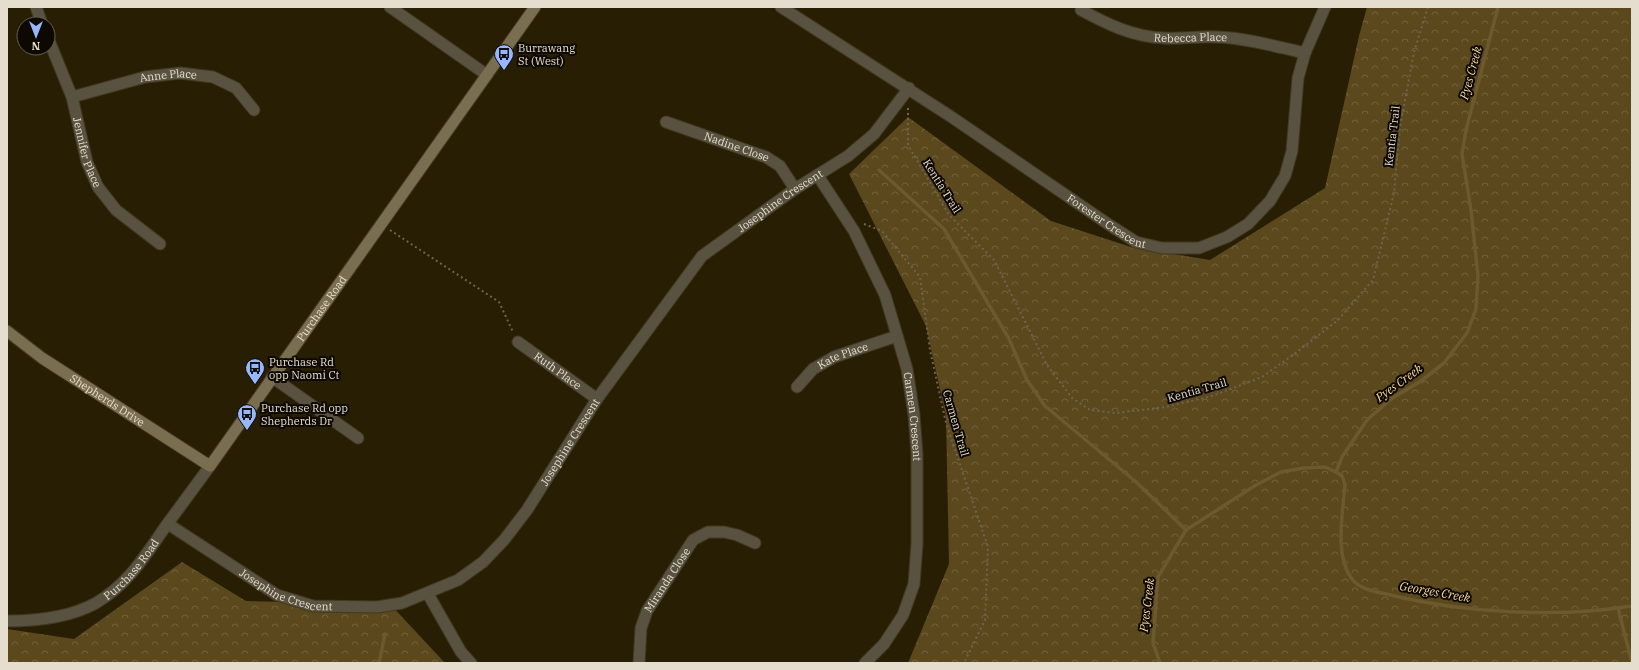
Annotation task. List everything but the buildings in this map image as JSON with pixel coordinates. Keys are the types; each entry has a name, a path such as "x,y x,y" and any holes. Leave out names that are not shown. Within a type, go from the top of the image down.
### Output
{"main road":[{"name":"Purchase Road","path":"210,466 535,7"},
{"name":"Shepherds Drive","path":"7,331 42,358 210,466"}],"street":[{"path":"390,7 487,75"},
{"name":"Forester Crescent","path":"781,7 908,88 1136,242 1162,248 1199,248 1227,237 1248,224 1270,201 1285,176 1292,151 1298,78 1305,53 1325,7"},
{"name":"Rebecca Place","path":"1081,10 1105,24 1134,34 1163,38 1236,38 1305,53"},
{"name":"Jennifer Place","path":"55,56 72,98 87,162 98,187 116,210 160,244"},
{"name":"Anne Place","path":"72,98 145,77 180,73 213,77 236,88 254,110"},
{"name":"Josephine Crescent","path":"168,524 277,595 313,606 377,607 402,603 428,594 458,580 483,562 504,540 526,510 597,400 702,256 795,190 848,156 874,134 908,88"},
{"name":"Nadine Close","path":"666,122 766,157 780,166 795,190"},
{"name":"Carmen Crescent","path":"818,176 854,231 885,295 907,369 914,415 917,454 917,544 914,584 902,615 884,644 865,663"},
{"name":"Kate Place","path":"797,387 813,369 834,357 897,336"},
{"name":"Ruth Place","path":"518,342 597,400"},
{"path":"272,377 358,438"},
{"name":"Purchase Road","path":"7,621 33,621 60,617 95,604 120,586 139,565 210,466"},
{"name":"Miranda Close","path":"639,663 641,628 647,610 693,540 708,532 724,532 737,535 756,543"},
{"path":"428,594 461,652 471,663"}],"path":[{"name":"Kentia Trail","path":"908,88 908,145 949,215 994,260 1047,365 1072,398 1090,410 1115,413 1166,407 1212,396 1262,377 1298,352 1338,320 1373,280 1394,194 1400,126 1414,52 1428,7"},
{"name":"Carmen Trail","path":"846,218 882,231 920,277 930,350 946,423 988,547 985,620 964,663"},
{"path":"381,224 499,302 518,342"}],"green space":[{"path":"1367,7 1632,7 1632,663 908,663 949,564 946,416 926,326 849,174 908,117 1051,221 1131,247 1210,260 1325,188 1359,36"},
{"path":"182,562 246,601 390,604 445,663 7,663 7,629 74,639"}],"waterway":[{"name":"Pyes Creek","path":"1160,663 1153,643 1158,577 1186,530 1256,485 1281,472 1304,468 1325,467 1336,472 1342,457 1367,420 1391,399 1421,381 1444,363 1467,333 1476,309 1478,276 1471,210 1462,154 1466,130 1498,7"},
{"path":"879,170 944,229 1008,337 1027,380 1045,406 1135,481 1186,530"},
{"name":"Georges Creek","path":"1336,472 1342,476 1345,484 1341,533 1343,558 1346,569 1352,579 1355,583 1364,588 1375,592 1419,601 1479,610 1542,613 1603,610 1632,606"},
{"path":"1618,608 1632,663"},
{"path":"379,663 385,634"}],"place":[{"name":"Burrawang St (West)","path":"504,71"},
{"name":"Purchase Rd opp Naomi Ct","path":"255,385"},
{"name":"Purchase Rd opp Shepherds Dr","path":"247,431"}]}
